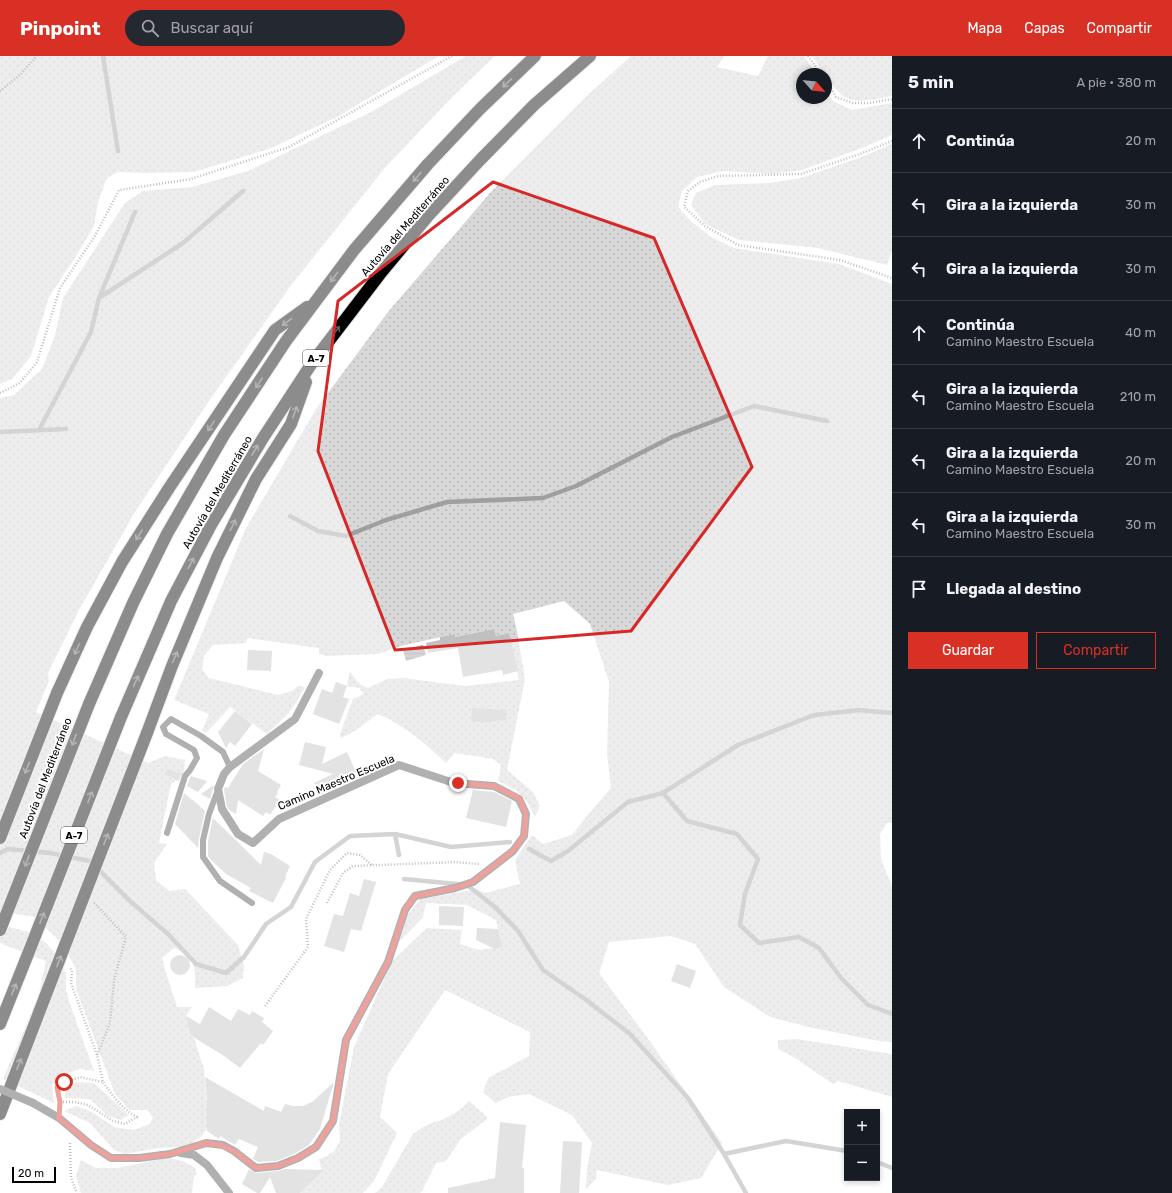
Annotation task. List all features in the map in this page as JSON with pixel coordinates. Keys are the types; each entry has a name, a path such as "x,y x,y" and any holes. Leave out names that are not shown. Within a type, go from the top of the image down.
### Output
{"highway":[{"name":"Autovía del Mediterráneo","path":"0,930 88,704 133,603 167,534 224,435 286,341 354,250 428,164 480,109 535,56"},
{"name":"Autovía del Mediterráneo","path":"0,1024 121,717 171,601 212,525 263,438 312,363 380,274 429,215 534,105 590,56"},
{"path":"0,838 57,693 87,627 122,562 169,488 275,330 318,299"},
{"path":"0,1114 172,666 217,558 256,480 290,424 312,363"}],"street":[{"path":"218,789 224,774 230,767 295,719 319,674"},
{"name":"Camino Maestro Escuela","path":"0,1088 33,1103 59,1118 91,1145 111,1158 139,1158 170,1154 206,1143 223,1146 234,1151 256,1168 278,1166 298,1158 316,1147 333,1121 346,1040 388,962 405,910 415,896 455,888 473,882 513,851 524,836 526,814 519,798 494,786 454,783 400,765 279,819 265,833 253,842 238,834 222,809 218,789"},
{"path":"179,1152 194,1155 207,1165 229,1193"}],"lane":[{"path":"167,833 185,776 197,758 194,750 166,734 163,727 171,719 201,736 223,752 230,767"},
{"path":"218,789 203,840 203,857 220,881 252,903"}],"path":[{"path":"0,91 20,75 37,56"},
{"path":"0,393 20,383 37,362 60,288 95,236 119,190 192,180 289,148 452,56"},
{"path":"808,56 817,68"},
{"path":"832,91 836,97 853,103 868,103 892,99"},
{"path":"892,141 860,154 801,174 718,176 700,182 688,191 684,207 705,226 738,246 840,260 892,278"},
{"path":"265,1006 308,947 306,919 330,870 347,853 360,855 372,865"},
{"path":"327,903 343,873 353,866 456,862 495,865"},
{"path":"60,1102 75,1102 88,1105 113,1121 125,1124 137,1117 128,1112 116,1101 103,1082 97,1056 71,983 72,971 69,966"},
{"path":"59,1118 60,1102 57,1087 64,1082 80,1077 103,1082"},
{"path":"67,1138 70,1144 71,1178 77,1193"}],"highlighted area":[{"path":"493,182 654,238 752,467 631,631 395,650 318,451 338,301"}],"shaded area":[{"path":"0,56 439,56 337,117 269,149 194,172 118,172 107,178 98,202 94,226 49,297 31,356 12,379 0,384"},
{"path":"466,56 495,56 452,97 384,169 292,284 211,398 135,512 79,610 48,673 49,681 36,712 148,763 165,756 185,760 182,774 179,779 171,784 159,843 167,844 154,863 156,880 169,891 185,889 238,945 244,965 243,978 227,986 195,988 195,972 191,955 174,948 162,958 177,1007 192,1007 186,1016 190,1035 194,1038 204,1069 207,1104 207,1128 202,1136 188,1146 159,1148 125,1154 114,1150 90,1123 64,1111 76,1106 92,1112 114,1127 134,1130 150,1124 153,1117 147,1110 129,1110 115,1094 76,989 76,969 62,943 34,917 6,912 0,914 0,398 14,395 42,369 55,335 63,298 125,203 143,191 192,187 248,171 371,112"},
{"path":"631,56 724,56 717,67 758,76 768,56 804,56 812,68 796,68 796,104 832,104 832,99 852,110 892,103 892,135 862,148 802,170 773,174 723,171 697,177 682,191 678,207 692,222 711,237 734,248 839,264 892,284 892,823 887,823 880,834 881,859 892,886 892,1042 879,1041 809,1027 770,1017 724,987 695,944 671,936 609,942 599,973 649,1040 722,1143 701,1178 668,1185 597,1170 596,1179 586,1189 587,1168 592,1143 572,1115 529,1094 508,1097 496,1103 483,1092 488,1078 529,1056 530,1032 445,990 388,1074 380,1117 397,1133 374,1181 363,1193 300,1193 322,1172 319,1159 334,1151 340,1141 339,1124 354,1047 392,961 427,928 462,930 460,944 479,950 503,947 496,920 467,905 426,903 423,917 399,942 407,916 420,899 477,889 485,893 520,884 515,860 532,835 543,844 572,835 611,788 607,754 609,682 590,624 564,601 513,614 525,679 507,770 533,792 540,806 535,817 528,803 516,790 498,781 501,765 493,759 455,753 446,763 406,730 378,714 346,736 341,738 340,734 353,699 364,694 359,688 347,686 350,671 362,685 368,688 387,679 403,678 465,686 519,680 509,633 496,636 494,629 455,637 454,634 401,646 378,654 326,656 319,654 319,648 247,638 246,643 213,645 204,656 202,669 209,678 278,695 292,691 299,685 305,688 289,713 267,734 230,707 206,733 202,731 209,714 174,700 246,528 316,409 388,312 490,193 591,92"},
{"path":"812,56 892,56 892,96 861,101 849,99 838,92 832,84 832,68 821,68"},
{"path":"892,144 892,251 887,265 818,248 739,240 705,224 691,205 696,193 715,185 770,183 801,178 859,158"},
{"path":"423,645 426,655 406,661 403,650"},
{"path":"5,926 29,932 46,943 57,955 66,973 66,990 70,1004 94,1071 80,1069 69,1073 52,1085 54,1103 3,1079 38,998 46,961 0,943 0,927"},
{"path":"797,1039 892,1054 892,1097 838,1081 833,1084 795,1058 778,1049 778,1040"},
{"path":"76,1082 94,1083 129,1115 121,1120 108,1116 90,1099 65,1098 65,1089"},
{"path":"469,1101 486,1116 487,1119 461,1139 446,1161 436,1163 420,1193 375,1193 382,1187 413,1134 423,1127 450,1116"},
{"path":"167,1158 183,1161 195,1168 197,1174 194,1176 192,1193 81,1193 76,1176 81,1160 96,1168 117,1168"}],"building":[{"path":"494,629 496,636 509,633 518,671 503,675 502,670 463,677 458,648 428,653 426,643 440,640 440,637 455,634 455,637"},
{"path":"248,650 272,651 271,671 247,670"},
{"path":"336,682 347,686 343,697 349,699 339,724 313,714 322,689 332,693"},
{"path":"472,708 507,710 506,720 486,722 471,721"},
{"path":"235,711 252,724 235,746 230,742 226,748 218,732"},
{"path":"305,742 326,747 322,764 347,752 358,777 320,795 314,783 333,774 299,765"},
{"path":"264,749 258,771 281,785 275,797 280,800 270,815 266,812 263,816 238,800 236,814 227,807 224,790 225,787 228,788 243,764"},
{"path":"167,769 181,774 179,781 165,774"},
{"path":"191,776 207,781 198,792 187,786"},
{"path":"214,785 210,799 201,794"},
{"path":"473,790 494,792 512,801 506,827 466,818"},
{"path":"184,793 205,811 198,848 175,824"},
{"path":"213,818 261,865 264,852 271,854 290,866 285,877 286,878 273,903 249,891 251,888 226,874 210,859 208,856 208,841"},
{"path":"364,879 376,882 361,931 351,929 344,952 324,946 334,914 343,916 350,893 359,896"},
{"path":"439,906 464,907 463,926 439,925"},
{"path":"477,928 498,929 503,947 495,949 476,940"},
{"path":"180,955 187,958 190,965 187,972 180,975 173,972 170,965 173,958"},
{"path":"677,964 696,971 690,988 671,981"},
{"path":"209,1007 231,1021 238,1009 250,1015 252,1011 264,1018 262,1022 273,1031 263,1045 261,1043 240,1068 224,1056 190,1035 186,1016 200,1024"},
{"path":"205,1077 264,1111 265,1106 281,1112 285,1104 292,1106 303,1106 312,1102 334,1082 320,1129 309,1145 296,1153 277,1161 258,1162 253,1159 258,1147 239,1139 235,1145 220,1136 219,1139 207,1131"},
{"path":"500,1122 526,1125 522,1168 524,1168 524,1193 448,1193 448,1188 495,1178"},
{"path":"563,1141 582,1142 579,1193 560,1193"},
{"path":"249,1169 256,1173 285,1169 324,1170 300,1193 276,1193 270,1177 260,1193 257,1193 242,1184"}],"waterway":[{"path":"103,56 118,151"},
{"path":"99,298 183,243 243,191"},
{"path":"39,430 91,332 99,298 135,212"},
{"path":"290,516 318,531 346,536 386,520 447,502 543,498 576,486 672,437 754,406 827,421"},
{"path":"0,432 66,429"},
{"path":"529,849 551,861 568,851 628,802 663,793 738,745 814,715 859,710 892,713"},
{"path":"663,793 687,821 737,834 758,859 745,894 740,925 759,943 799,937 819,948 841,978 868,1005 892,1014"},
{"path":"395,834 399,855"},
{"path":"0,853 8,849 50,853 90,861 131,902 168,934 196,964 226,973 244,957 266,924 291,907 315,862 350,836 395,834 451,847 510,842"},
{"path":"404,879 467,885 495,907 518,931 543,970 585,999 630,1034 688,1098 724,1154 746,1193"},
{"path":"724,1154 786,1141 844,1151"},
{"path":"880,1163 892,1168"}],"route":[{"path":"64,1082 57,1087 60,1102 59,1118 91,1145 111,1158 139,1158 170,1154 206,1143 223,1146 234,1151 256,1168 278,1166 298,1158 316,1147 333,1121 346,1040 388,962 405,910 415,896 455,888 473,882 513,851 524,836 526,814 519,798 494,786 458,783"}]}
